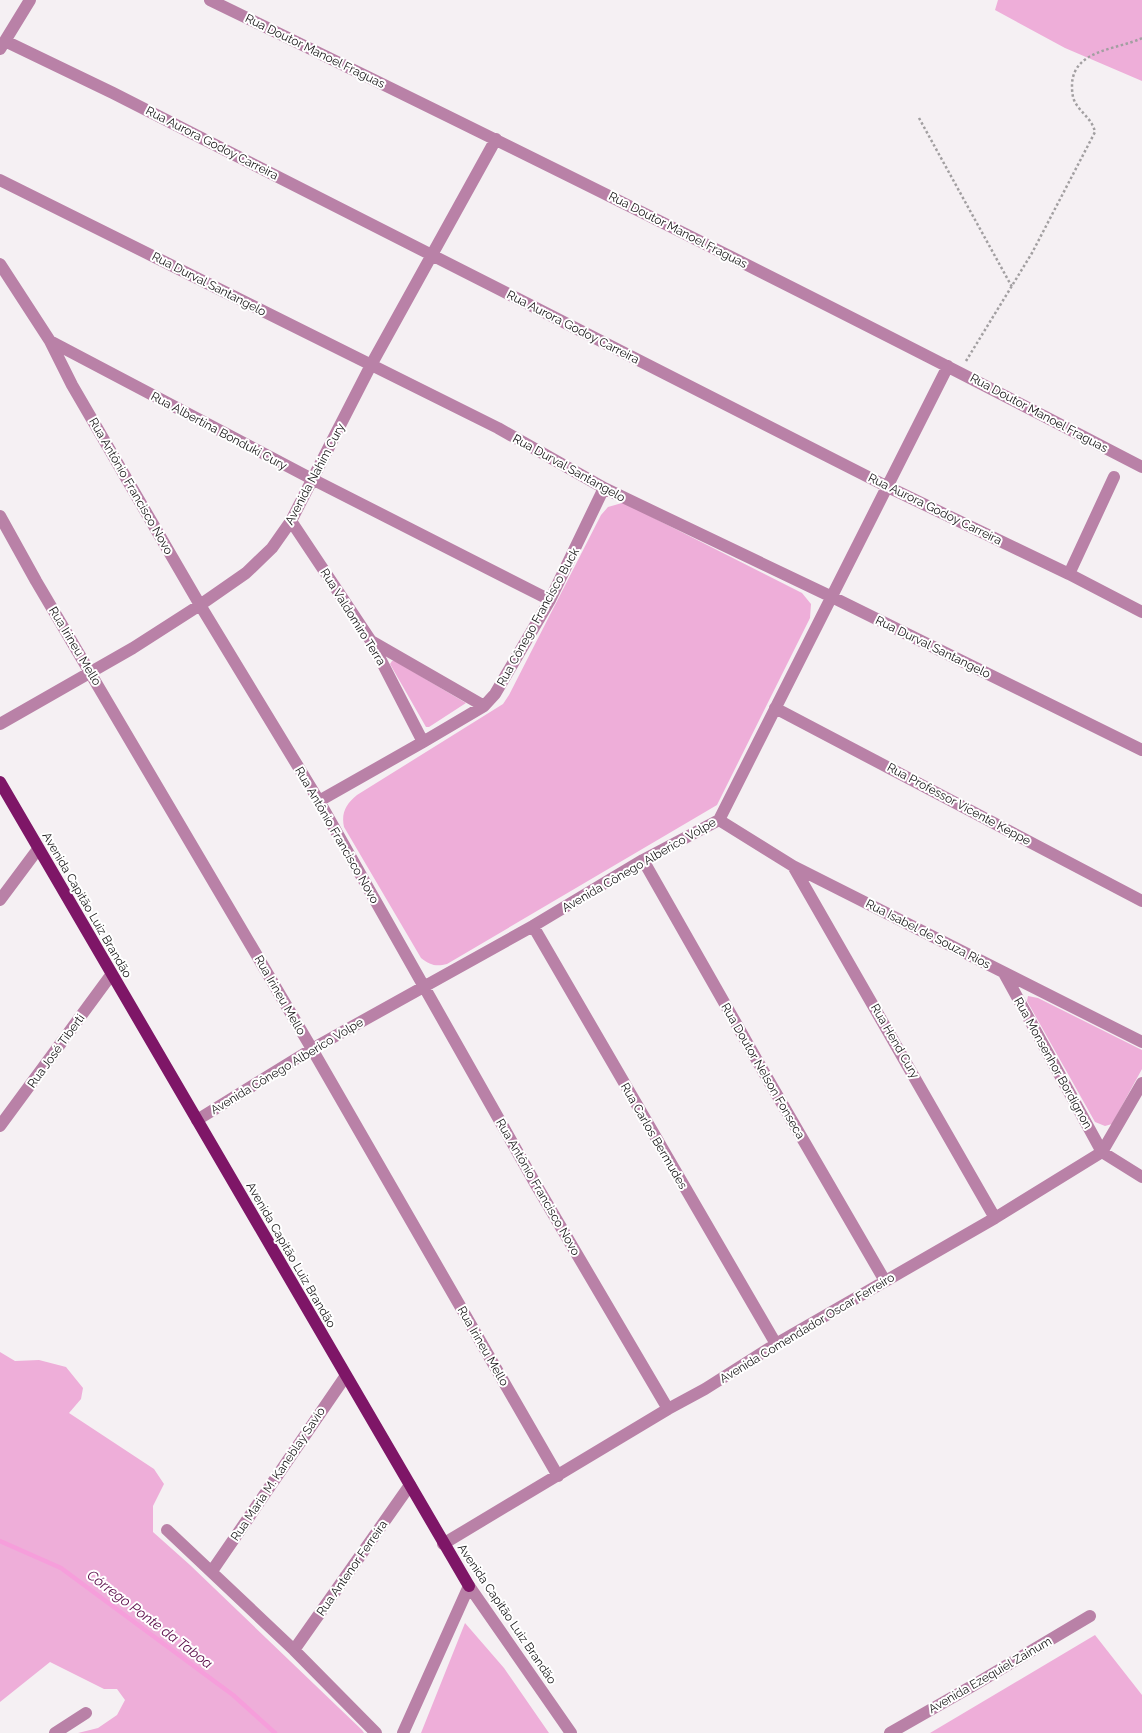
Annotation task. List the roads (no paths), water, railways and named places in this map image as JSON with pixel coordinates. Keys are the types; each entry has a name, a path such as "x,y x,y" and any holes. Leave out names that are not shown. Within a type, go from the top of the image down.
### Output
{"main road":[{"name":"Avenida Capitão Luiz Brandão","path":"0,782 345,1377 469,1586"}],"street":[{"path":"2,45 30,0"},
{"name":"Rua Doutor Manoel Fraguas","path":"210,0 496,139 954,369 1142,467"},
{"name":"Rua Aurora Godoy Carreira","path":"2,45 113,93 888,487 1069,574 1142,612"},
{"name":"Avenida Nahim Cury","path":"0,724 132,648 200,605 246,573 272,548 292,521 371,365 496,139"},
{"name":"Rua Durval Santangelo","path":"0,180 498,428 604,488 832,597 1142,750"},
{"name":"Rua Antônio Francisco Novo","path":"0,264 50,341 77,393 200,605 319,802 535,1183 668,1409"},
{"name":"Rua Albertina Bonduki Cury","path":"50,341 312,479 550,600"},
{"name":"Avenida Cônego Alberico Volpe","path":"197,1120 312,1049 533,926 643,860 719,820 888,487 954,369"},
{"path":"1069,574 1114,477"},
{"name":"Rua Cônego Francisco Buck","path":"319,802 484,706 495,694 550,600 604,488"},
{"name":"Rua Irineu Mello","path":"0,516 312,1049 558,1476"},
{"name":"Rua Valdomiro Terra","path":"292,521 371,642 424,742"},
{"path":"371,642 484,706"},
{"name":"Rua Professor Vicente Keppe","path":"776,708 1142,901"},
{"name":"Rua Isabel de Souza Rios","path":"719,820 793,866 1142,1042"},
{"path":"0,900 38,849"},
{"name":"Rua Doutor Nelson Fonseca","path":"643,860 885,1281"},
{"name":"Rua Hend Cury","path":"793,866 995,1218"},
{"name":"Rua Carlos Bermudes","path":"533,926 776,1344"},
{"name":"Rua Monsenhor Bordignon","path":"1004,973 1102,1152"},
{"name":"Rua José Tiberti","path":"0,1126 112,975"},
{"name":"Avenida Comendador Oscar Ferreiro","path":"444,1544 668,1409 705,1390 776,1344 995,1218 1102,1152 1142,1083"},
{"path":"1102,1152 1142,1177"},
{"name":"Rua Maria M. Kaneblay Savio","path":"212,1571 345,1377"},
{"name":"Rua Antenor Ferreira","path":"294,1650 410,1485"},
{"path":"167,1530 294,1650 376,1733"},
{"path":"404,1733 469,1586"},
{"name":"Avenida Capitão Luiz Brandão","path":"469,1586 571,1733"},
{"name":"Avenida Ezequiel Zainum","path":"890,1733 1090,1616"},
{"path":"56,1733 86,1713"}],"waterway":[{"name":"Córrego Ponte da Taboa","path":"0,1541 61,1568 233,1695 275,1733"}]}
